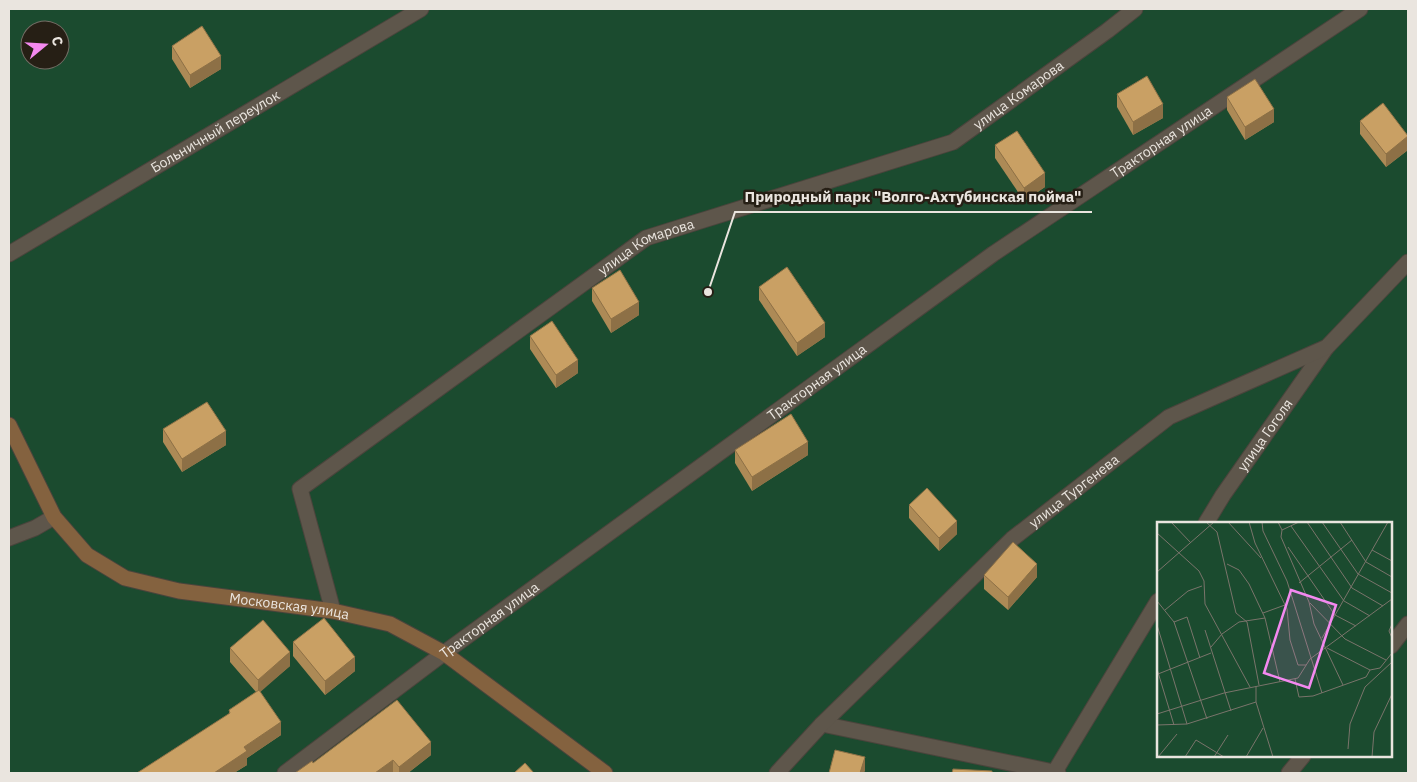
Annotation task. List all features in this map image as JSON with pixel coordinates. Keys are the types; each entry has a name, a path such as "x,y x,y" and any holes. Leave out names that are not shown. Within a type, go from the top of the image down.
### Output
{"street":[{"name":"Больничный переулок","path":"9,254 420,9"},
{"name":"улица Комарова","path":"333,611 300,489 646,238 953,142 1136,9"},
{"name":"Тракторная улица","path":"285,773 444,653 992,254 1360,9"},
{"name":"улица Тургенева","path":"777,773 822,724 1012,538 1169,417 1327,347 1408,262"},
{"name":"улица Гоголя","path":"1207,522 1223,495 1327,347"},
{"name":"Московская улица","path":"9,425 54,517 86,555 125,578 178,591 333,611 390,624 444,653 605,773"},
{"path":"9,538 35,528 54,517"},
{"path":"822,724 1056,773 1157,604"},
{"path":"1392,645 1408,624"},
{"path":"1289,773 1302,757"}],"green space":[{"path":"9,9 1408,9 1408,773 9,773"}],"building":[{"path":"202,26 221,56 190,75 172,46"},
{"path":"1147,76 1163,104 1133,122 1117,94"},
{"path":"1255,79 1274,109 1245,127 1227,97"},
{"path":"1383,103 1408,136 1386,154 1360,121"},
{"path":"1017,131 1045,173 1024,188 995,145"},
{"path":"787,267 825,323 797,343 759,287"},
{"path":"620,270 639,302 611,319 592,288"},
{"path":"552,321 578,360 556,375 530,336"},
{"path":"207,402 226,431 182,459 163,429"},
{"path":"791,414 808,442 752,477 735,450"},
{"path":"927,488 957,521 939,538 909,505"},
{"path":"1013,542 1037,564 1008,597 984,575"},
{"path":"324,618 355,657 325,681 293,642"},
{"path":"263,620 290,652 258,680 230,648"},
{"path":"259,690 281,722 244,747 247,751 214,773 137,773 230,713 229,710"},
{"path":"397,700 431,742 399,767 393,760 375,773 295,773 312,761 313,763"},
{"path":"835,750 865,757 860,773 829,773"},
{"path":"525,763 534,773 514,773"},
{"path":"953,769 992,771 992,773 952,773"}],"place":[{"name":"Природный парк \"Волго-Ахтубинская пойма\"","path":"708,292"}]}
